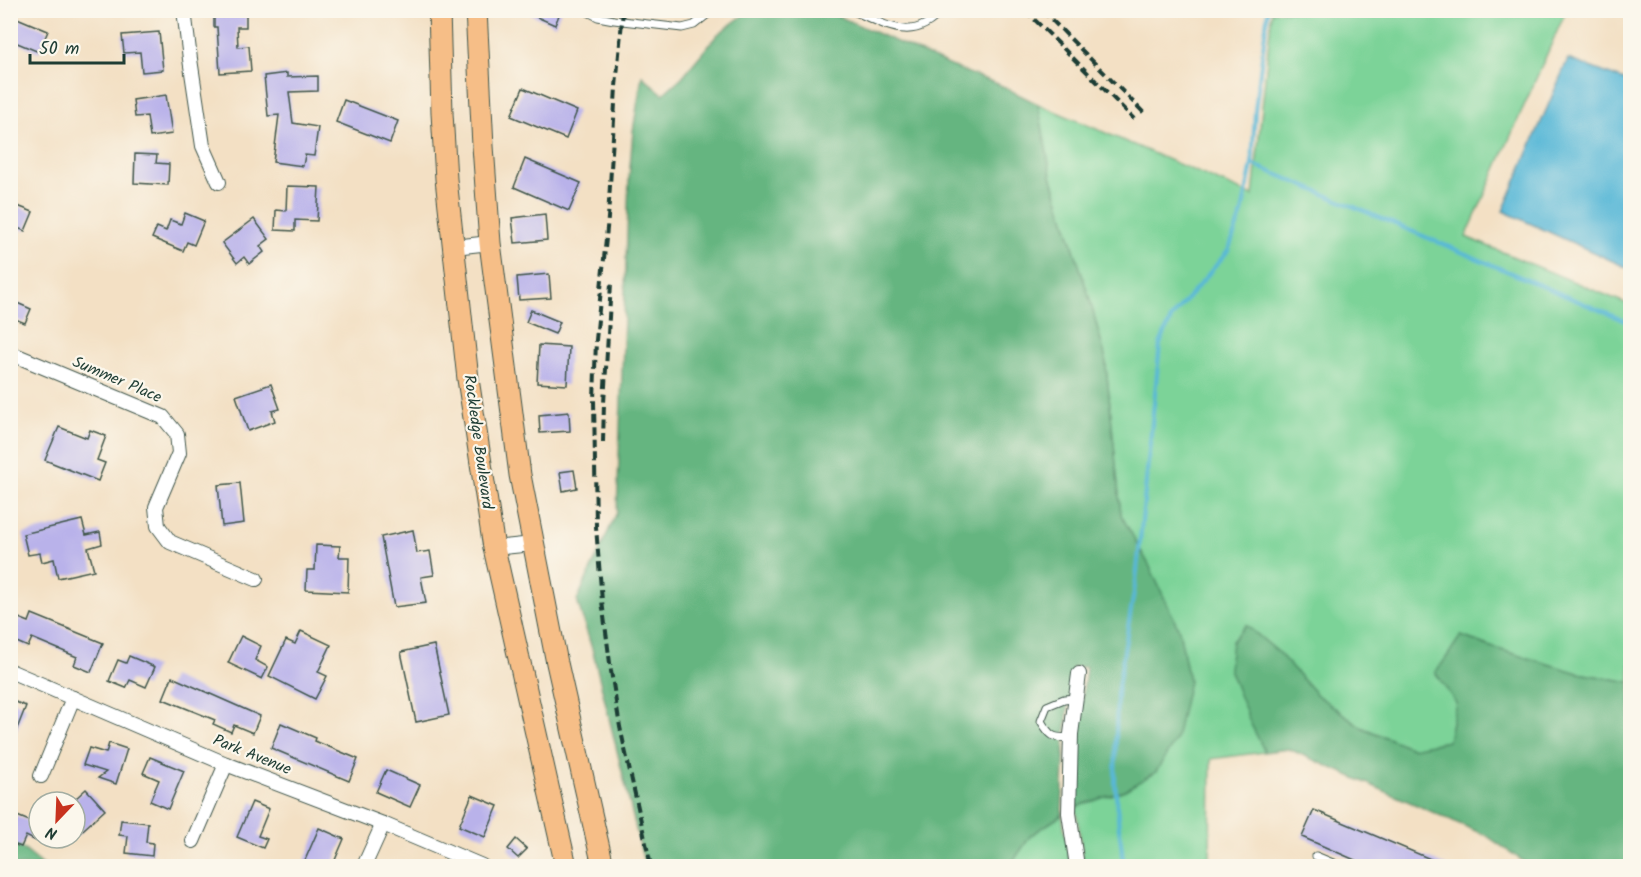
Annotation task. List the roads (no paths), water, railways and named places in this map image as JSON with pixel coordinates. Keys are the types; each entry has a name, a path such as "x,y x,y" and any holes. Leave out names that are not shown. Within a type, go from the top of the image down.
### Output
{"main road":[{"name":"Rockledge Boulevard","path":"439,10 442,113 468,379 494,548 562,861"},
{"path":"476,10 490,243 520,475 557,663 603,867"}],"street":[{"path":"184,10 203,146 219,182"},
{"path":"454,247 490,243"},
{"name":"Summer Place","path":"10,353 163,417 177,434 179,453 156,507 158,526 170,542 256,579"},
{"path":"494,548 533,544"},
{"name":"Park Avenue","path":"10,671 226,764 383,824 482,867"},
{"path":"1077,867 1069,813 1071,737 1079,674"},
{"path":"41,776 73,698"},
{"path":"194,841 226,764"},
{"path":"364,867 383,824"}],"lane":[{"path":"584,10 598,17 614,20 682,28 694,26 713,10"},
{"path":"851,10 895,28 907,30 921,28 933,21 942,10"},
{"path":"1625,10 1630,16"},
{"path":"1071,737 1060,738 1049,734 1041,721 1047,706 1064,699 1076,698"},
{"path":"1316,856 1341,867"}],"water":[{"path":"1568,59 1630,82 1630,269 1503,211"}],"waterway":[{"path":"1124,866 1115,782 1117,693 1136,580 1160,344 1172,317 1228,251 1242,213 1252,164 1255,110 1268,10"},
{"path":"1252,164 1630,323"}],"railway":[{"path":"623,10 608,218 596,340 594,400 596,527 602,601 620,727 651,866"},
{"path":"1025,10 1134,119"},
{"path":"1042,10 1145,114"},
{"path":"603,442 611,283"}]}
